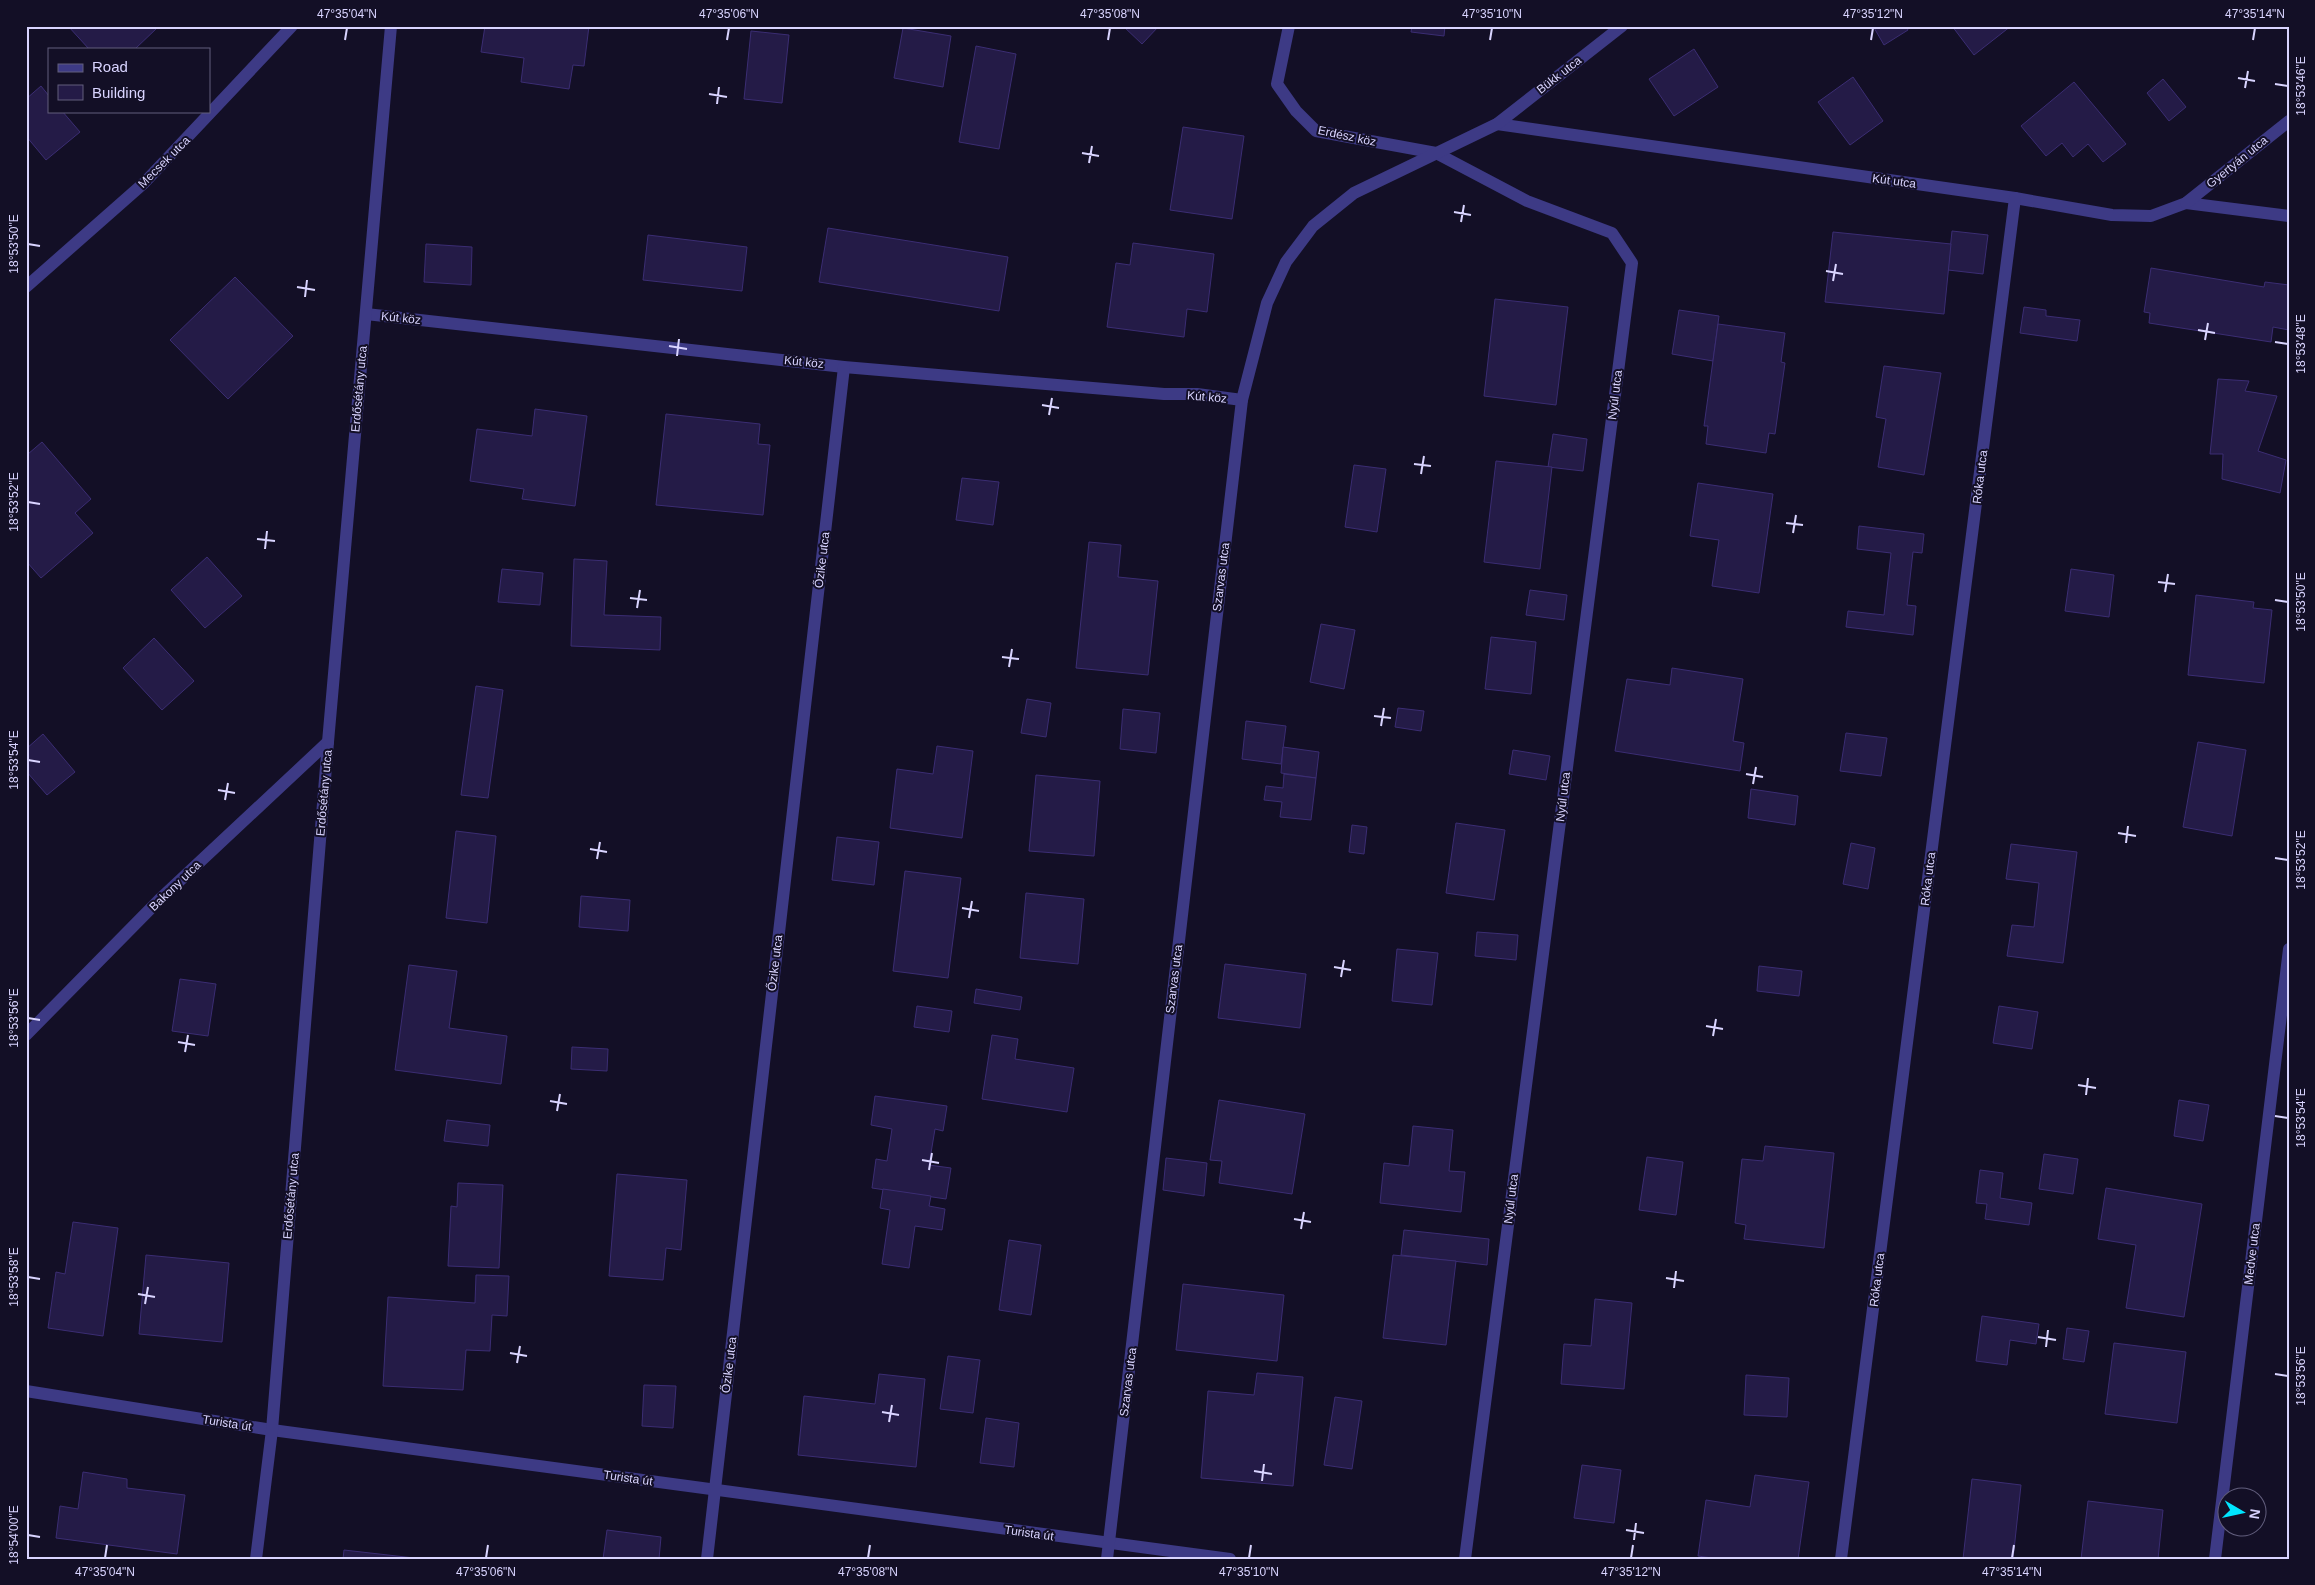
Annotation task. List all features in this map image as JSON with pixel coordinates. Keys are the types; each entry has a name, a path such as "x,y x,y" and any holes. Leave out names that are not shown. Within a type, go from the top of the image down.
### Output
{"street":[{"name":"Mecsek utca","path":"26,287 144,184 292,26"},
{"name":"Erdősétány utca","path":"256,1559 272,1430 328,742 391,26"},
{"name":"Erdész köz","path":"1289,26 1277,84 1296,111 1316,131 1436,153"},
{"name":"Bükk utca","path":"1436,153 1497,124 1622,26"},
{"name":"Gyertyán utca","path":"2186,203 2289,121"},
{"name":"Kút utca","path":"1497,124 2015,198 2112,215 2151,216 2186,203 2289,216"},
{"name":"Szarvas utca","path":"1107,1559 1242,400 1267,303 1286,262 1313,226 1354,193 1436,153"},
{"name":"Nyúl utca","path":"1436,153 1527,201 1612,233 1632,263 1465,1559"},
{"name":"Róka utca","path":"1841,1559 2015,198"},
{"name":"Kút köz","path":"366,314 844,367 1164,394 1197,394 1242,400"},
{"name":"Őzike utca","path":"707,1559 844,367"},
{"name":"Bakony utca","path":"26,1035 159,900 328,742"},
{"name":"Medve utca","path":"2215,1559 2289,949"},
{"name":"Turista út","path":"26,1391 272,1430 1230,1559"}],"building":[{"path":"68,26 156,26 157,28 136,48 88,48"},
{"path":"485,26 589,26 584,66 573,65 569,89 521,82 524,58 481,52"},
{"path":"1123,26 1159,26 1142,44"},
{"path":"1412,26 1445,26 1444,36 1411,32"},
{"path":"1873,26 1906,26 1908,30 1884,45"},
{"path":"1952,26 2011,26 1974,55"},
{"path":"903,28 951,36 943,87 894,78"},
{"path":"751,31 789,35 782,103 744,99"},
{"path":"976,46 1016,54 999,149 959,142"},
{"path":"1694,49 1718,87 1674,116 1649,79"},
{"path":"1853,77 1883,121 1850,145 1818,102"},
{"path":"2163,79 2186,107 2169,121 2147,93"},
{"path":"2074,82 2126,144 2103,162 2088,144 2073,157 2062,143 2046,156 2021,126"},
{"path":"41,86 48,95 48,112 63,112 80,132 46,160 26,136 26,99"},
{"path":"1183,127 1244,136 1232,219 1170,210"},
{"path":"828,228 1008,257 999,311 819,282"},
{"path":"1952,231 1988,235 1983,274 1948,270"},
{"path":"1833,232 1951,244 1944,314 1825,302"},
{"path":"648,235 747,247 742,291 643,280"},
{"path":"1133,243 1214,254 1207,312 1187,309 1184,337 1107,327 1116,263 1130,265"},
{"path":"426,244 472,247 471,285 424,282"},
{"path":"2151,268 2264,287 2265,282 2289,285 2289,330 2273,327 2271,342 2149,323 2150,313 2144,312"},
{"path":"235,277 293,336 228,399 170,340"},
{"path":"1495,299 1568,307 1556,405 1484,396"},
{"path":"2024,307 2046,310 2046,316 2080,320 2077,341 2020,333"},
{"path":"1679,310 1719,316 1713,361 1672,354"},
{"path":"1718,324 1785,333 1781,362 1785,363 1775,434 1769,433 1766,453 1706,444 1708,426 1704,426"},
{"path":"1884,366 1941,373 1924,475 1878,467 1886,419 1876,417"},
{"path":"2218,379 2249,381 2245,391 2277,396 2258,451 2286,460 2280,493 2222,479 2223,454 2210,454"},
{"path":"535,409 587,416 575,506 522,499 524,489 470,481 477,429 532,436"},
{"path":"666,414 760,424 758,444 770,445 763,515 656,505"},
{"path":"1553,434 1587,439 1583,471 1548,467"},
{"path":"42,442 91,499 75,513 93,533 41,578 26,561 26,452 28,454"},
{"path":"1496,461 1552,467 1540,569 1484,562"},
{"path":"1354,465 1386,469 1377,532 1345,527"},
{"path":"962,478 999,482 993,525 956,520"},
{"path":"1698,483 1773,494 1759,593 1712,586 1719,540 1690,536"},
{"path":"1859,526 1924,534 1922,553 1913,552 1907,605 1916,606 1913,635 1846,627 1848,611 1884,615 1891,553 1857,549"},
{"path":"1089,542 1121,545 1118,577 1158,581 1148,675 1076,668"},
{"path":"207,557 242,596 205,628 171,590"},
{"path":"574,559 607,561 604,615 661,617 660,650 571,646"},
{"path":"502,569 543,573 540,605 498,602"},
{"path":"2071,569 2114,575 2109,617 2065,611"},
{"path":"1530,590 1567,595 1564,620 1526,615"},
{"path":"2196,595 2254,602 2253,608 2272,610 2264,683 2188,675"},
{"path":"1321,624 1355,630 1344,689 1310,682"},
{"path":"1491,637 1536,642 1531,694 1485,689"},
{"path":"154,638 194,681 162,710 123,668"},
{"path":"1672,668 1743,679 1733,741 1744,743 1740,771 1615,751 1627,679 1670,685"},
{"path":"476,686 503,690 488,798 461,795"},
{"path":"1027,699 1051,703 1046,737 1021,733"},
{"path":"1398,708 1424,711 1421,731 1395,727"},
{"path":"1123,709 1160,713 1156,753 1120,749"},
{"path":"1246,721 1286,726 1281,764 1242,759"},
{"path":"1846,733 1887,738 1881,776 1840,771"},
{"path":"43,734 75,772 47,795 26,771 26,749"},
{"path":"2198,742 2246,750 2232,836 2183,827"},
{"path":"937,746 973,751 962,838 890,828 897,769 933,774"},
{"path":"1283,747 1319,752 1316,778 1281,773"},
{"path":"1513,750 1550,756 1546,780 1509,774"},
{"path":"1284,774 1316,778 1311,820 1280,817 1282,802 1264,800 1266,786 1283,788"},
{"path":"1036,775 1100,781 1094,856 1029,851"},
{"path":"1751,789 1798,796 1795,825 1748,818"},
{"path":"1456,823 1505,830 1494,900 1446,893"},
{"path":"1352,825 1367,827 1364,854 1349,852"},
{"path":"456,831 496,836 487,923 446,918"},
{"path":"837,837 879,842 874,885 832,880"},
{"path":"1851,843 1875,848 1868,889 1843,884"},
{"path":"2011,844 2077,852 2063,963 2007,956 2012,925 2034,927 2039,883 2006,879"},
{"path":"905,871 961,878 948,978 893,971"},
{"path":"1026,893 1084,899 1078,964 1020,958"},
{"path":"581,896 630,900 628,931 579,927"},
{"path":"1477,932 1518,935 1516,960 1475,956"},
{"path":"1397,949 1438,953 1432,1005 1392,1001"},
{"path":"1225,964 1306,974 1300,1028 1218,1018"},
{"path":"409,965 457,971 449,1028 507,1036 501,1084 395,1070"},
{"path":"1759,966 1802,971 1799,996 1757,991"},
{"path":"180,979 216,984 208,1036 172,1031"},
{"path":"976,989 1022,997 1020,1010 974,1003"},
{"path":"917,1006 952,1011 949,1032 914,1027"},
{"path":"1999,1006 2038,1012 2032,1049 1993,1043"},
{"path":"992,1035 1018,1039 1015,1059 1074,1068 1067,1112 982,1099"},
{"path":"572,1047 608,1049 607,1071 571,1069"},
{"path":"875,1096 947,1106 943,1131 935,1129 929,1165 951,1168 946,1199 872,1188 876,1159 887,1161 892,1129 871,1125"},
{"path":"1219,1100 1305,1114 1292,1194 1219,1183 1222,1161 1210,1160"},
{"path":"2179,1100 2209,1105 2203,1141 2174,1136"},
{"path":"447,1120 490,1125 488,1146 444,1141"},
{"path":"1413,1126 1453,1130 1449,1171 1465,1172 1461,1212 1380,1203 1384,1163 1409,1166"},
{"path":"1765,1146 1834,1153 1824,1248 1744,1239 1746,1225 1735,1223 1742,1159 1763,1161"},
{"path":"2044,1154 2078,1159 2073,1194 2039,1189"},
{"path":"1647,1157 1683,1162 1676,1215 1639,1210"},
{"path":"1166,1158 1207,1163 1204,1196 1163,1190"},
{"path":"1980,1170 2003,1173 2000,1198 2032,1203 2029,1225 1985,1219 1987,1204 1976,1203"},
{"path":"617,1174 687,1180 681,1250 666,1248 663,1280 609,1276"},
{"path":"458,1183 503,1185 499,1268 448,1266 451,1206 457,1207"},
{"path":"2106,1188 2202,1204 2184,1317 2126,1308 2136,1245 2098,1239"},
{"path":"883,1189 931,1196 929,1206 945,1209 942,1230 915,1226 909,1268 882,1264 890,1210 880,1208"},
{"path":"73,1222 118,1228 103,1336 48,1328 56,1272 65,1274"},
{"path":"1404,1230 1489,1239 1487,1265 1401,1255"},
{"path":"1009,1240 1041,1245 1031,1315 999,1310"},
{"path":"146,1255 229,1263 222,1342 139,1334"},
{"path":"1393,1255 1456,1261 1446,1345 1383,1338"},
{"path":"476,1275 509,1276 507,1316 492,1315 490,1351 466,1350 463,1390 383,1386 388,1297 475,1303"},
{"path":"1183,1284 1284,1295 1277,1361 1176,1350"},
{"path":"1595,1299 1632,1303 1624,1389 1561,1384 1564,1344 1591,1346"},
{"path":"1982,1316 2039,1324 2036,1344 2010,1340 2007,1365 1976,1361"},
{"path":"2067,1328 2089,1331 2084,1362 2063,1359"},
{"path":"2114,1343 2186,1352 2177,1423 2105,1414"},
{"path":"948,1356 980,1360 973,1413 940,1409"},
{"path":"1257,1373 1303,1377 1293,1486 1201,1478 1208,1391 1254,1395"},
{"path":"879,1374 925,1379 916,1467 798,1455 804,1396 875,1404"},
{"path":"1746,1375 1789,1378 1787,1417 1744,1415"},
{"path":"644,1385 676,1386 673,1428 642,1426"},
{"path":"1335,1397 1362,1401 1352,1469 1324,1465"},
{"path":"986,1418 1019,1423 1014,1467 980,1463"},
{"path":"1582,1465 1621,1470 1614,1523 1574,1518"},
{"path":"83,1472 127,1479 127,1488 185,1495 177,1554 56,1538 60,1506 78,1509"},
{"path":"1755,1475 1809,1482 1798,1559 1719,1559 1698,1556 1706,1500 1750,1507"},
{"path":"1972,1479 2021,1485 2013,1559 1963,1559"},
{"path":"2088,1501 2163,1510 2158,1559 2081,1559"},
{"path":"607,1530 661,1537 659,1559 603,1559"},
{"path":"344,1550 423,1559 343,1559"}]}
